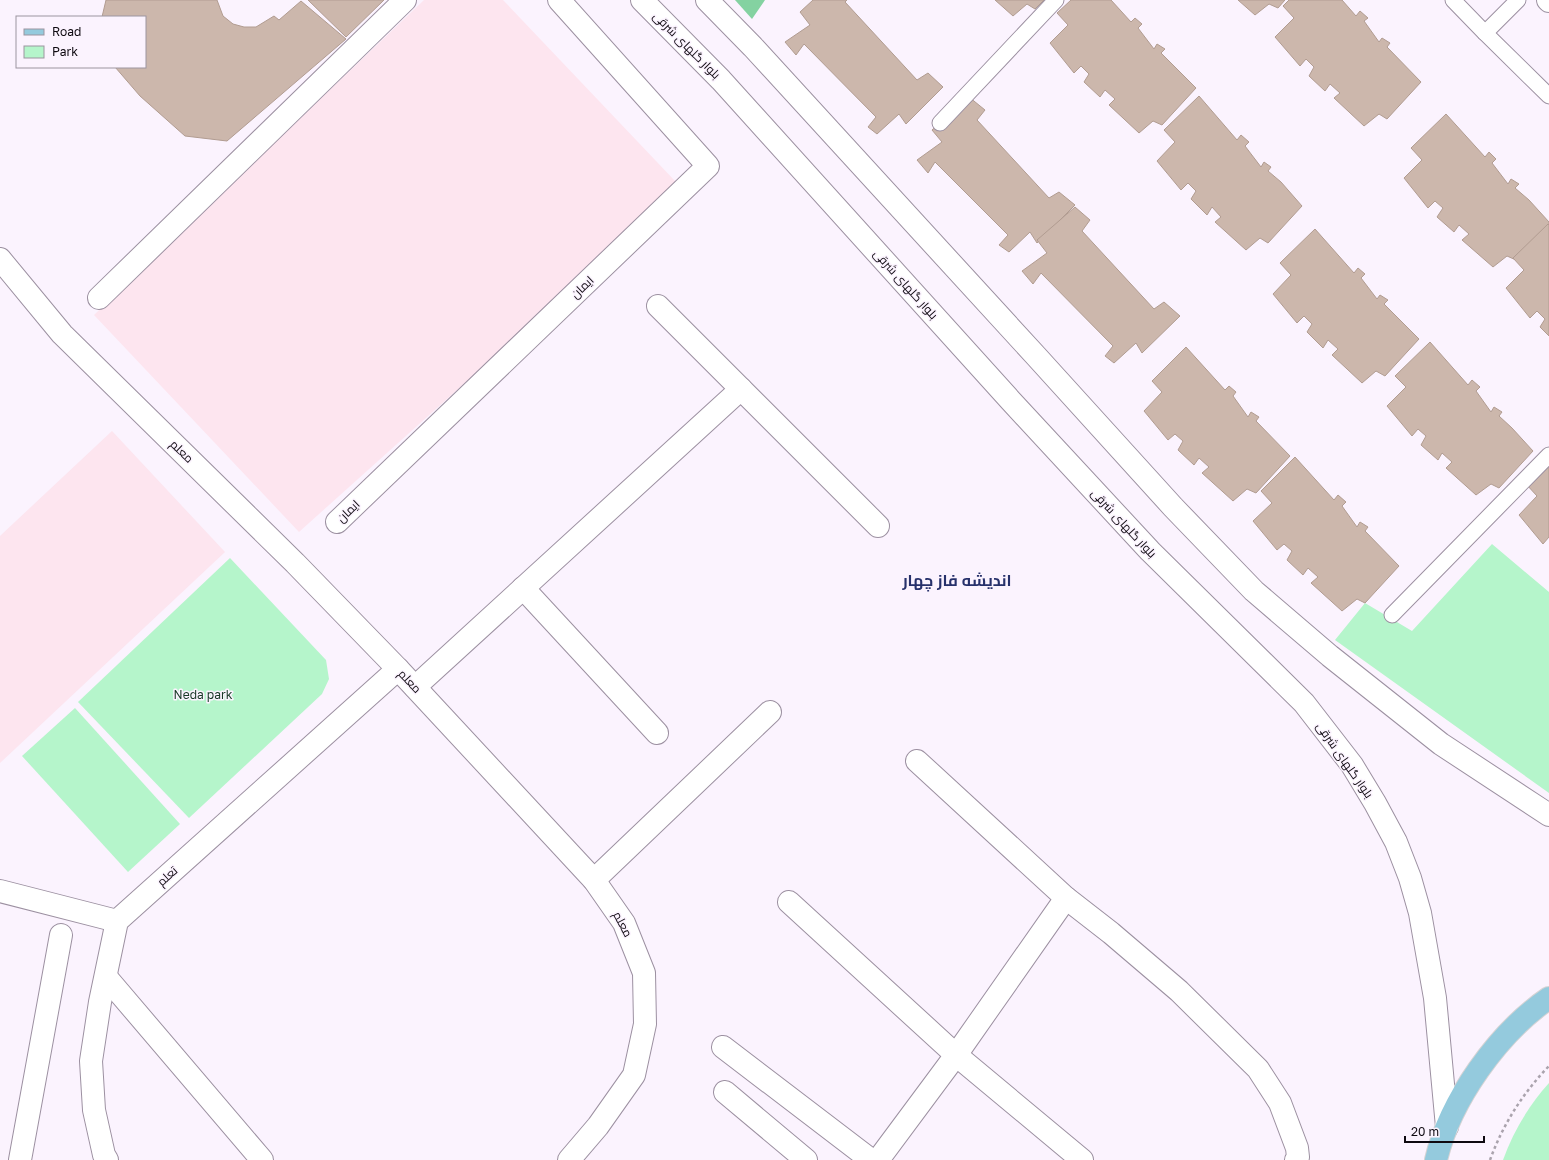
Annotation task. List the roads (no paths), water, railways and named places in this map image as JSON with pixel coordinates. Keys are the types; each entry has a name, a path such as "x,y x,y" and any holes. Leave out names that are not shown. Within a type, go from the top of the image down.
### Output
{"main road":[{"path":"1436,1159 1461,1098 1478,1071 1497,1046 1519,1023 1549,998"}],"street":[{"path":"99,298 405,0"},
{"name":"ایمان","path":"337,522 708,166 559,0"},
{"name":"بلوار گلهای شرقی","path":"642,0 721,80 1006,395 1150,551 1304,703 1352,765 1396,842 1410,878 1420,913 1435,998 1448,1127"},
{"path":"707,0 753,47 1173,507 1254,591 1330,656 1441,744 1549,815"},
{"name":"معلم","path":"0,259 62,334 295,562 415,687 594,880 624,922 644,973 645,1024 634,1075 598,1126 568,1160"},
{"path":"658,306 878,526"},
{"path":"415,687 741,388"},
{"path":"523,588 657,733"},
{"name":"تعلم","path":"117,921 398,669"},
{"path":"594,880 770,712"},
{"path":"917,761 1066,898 1111,933 1179,991 1258,1069 1280,1103 1297,1148 1298,1157 1296,1160"},
{"path":"0,891 117,921 91,1061 94,1110 104,1155 107,1160"},
{"path":"878,1160 956,1055 1066,898"},
{"path":"789,902 956,1055 1082,1160"},
{"path":"20,1160 61,935"},
{"path":"106,977 262,1160"},
{"path":"723,1048 871,1160"},
{"path":"725,1092 806,1160"}],"lane":[{"path":"940,123 1056,0"},
{"path":"1453,0 1549,96"},
{"path":"1485,33 1518,0"},
{"path":"1392,616 1549,455"}],"district":[{"name":"اندیشه فاز چهار","path":"957,580"}],"park label":[{"name":"Neda park","path":"203,694"}]}
